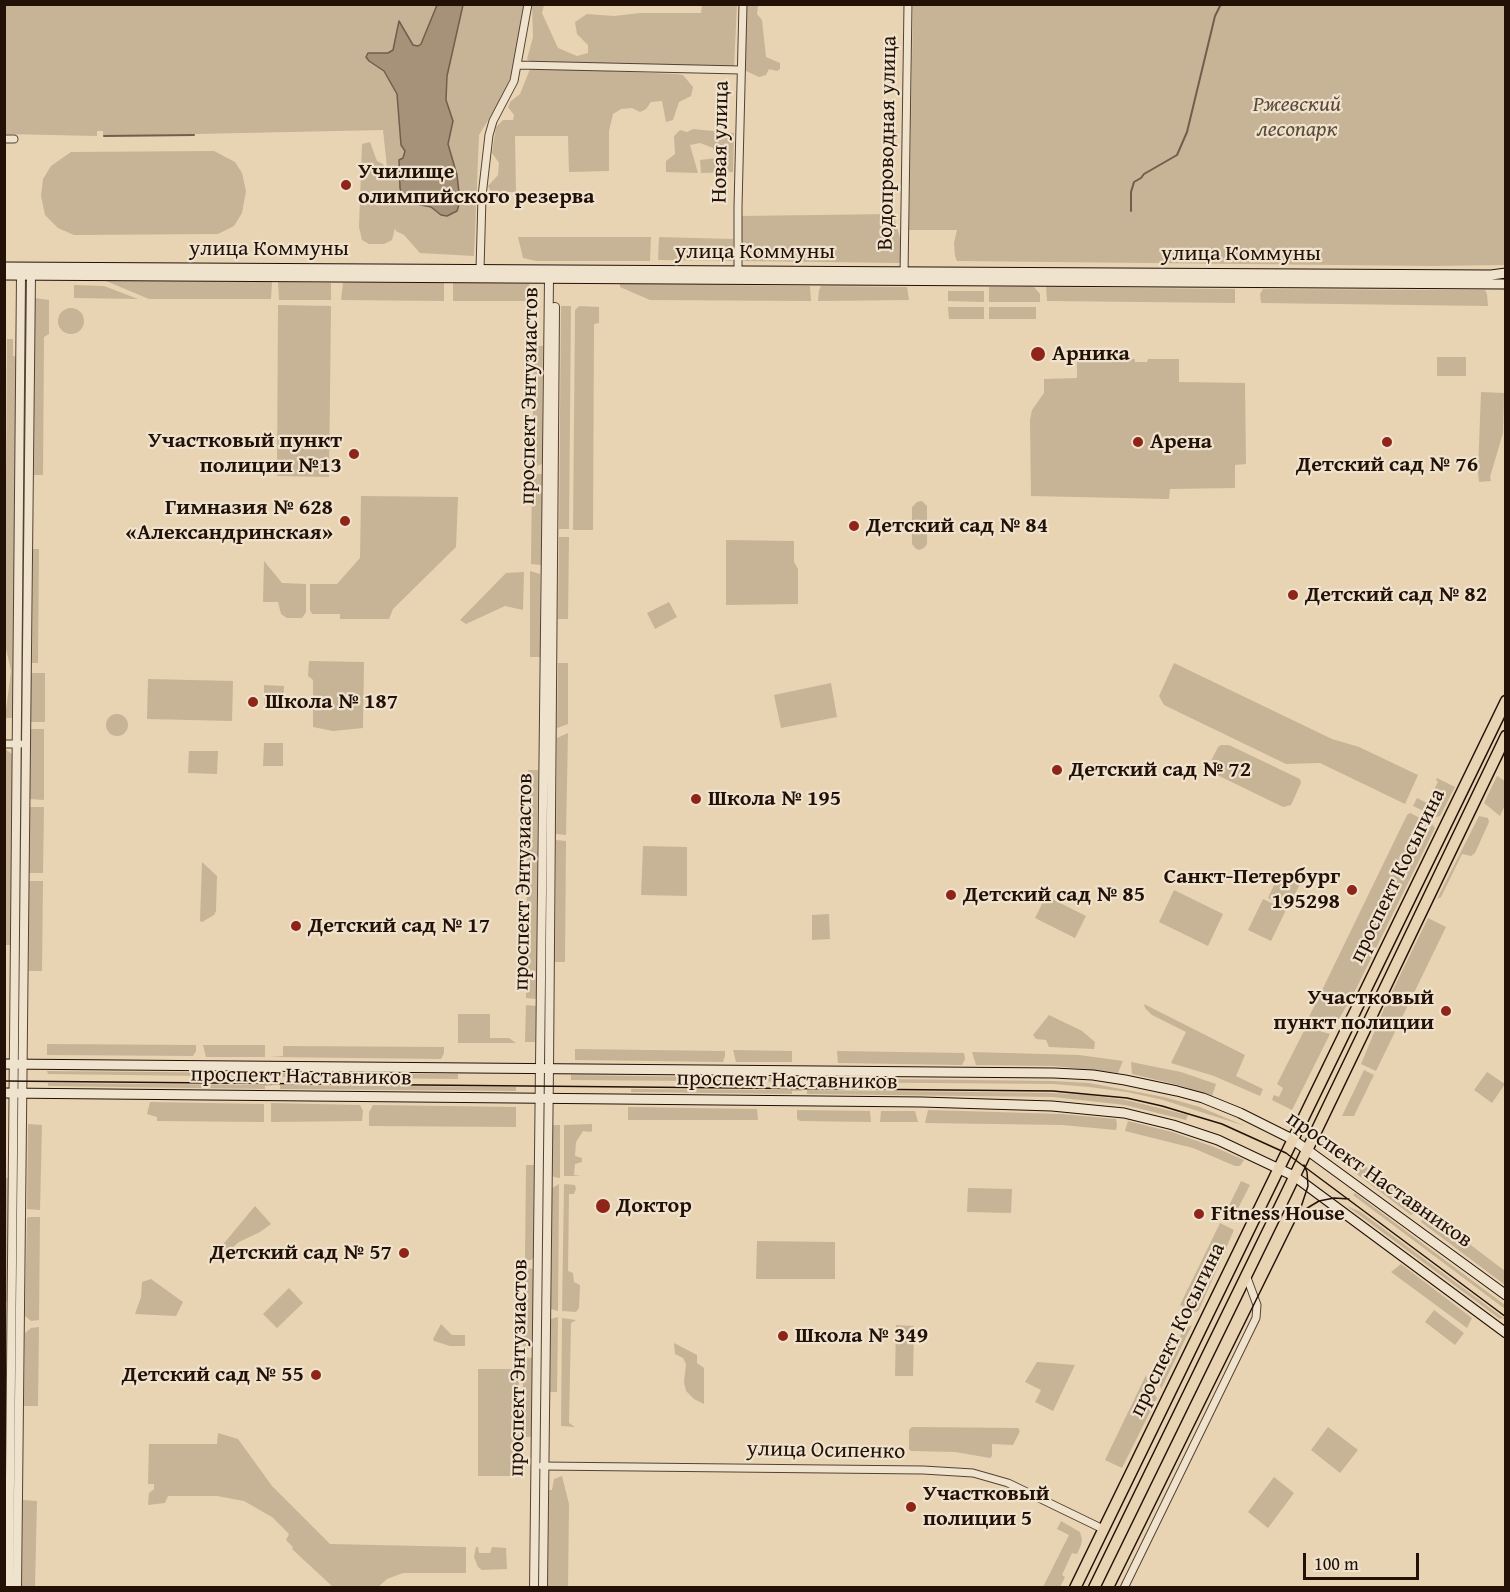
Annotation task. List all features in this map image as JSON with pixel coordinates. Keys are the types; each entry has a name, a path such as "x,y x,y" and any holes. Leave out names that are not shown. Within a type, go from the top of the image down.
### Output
{"main road":[{"name":"улица Коммуны","path":"4,267 26,273 904,277 1506,284"},
{"name":"улица Коммуны","path":"4,275 480,270 552,276"},
{"name":"улица Коммуны","path":"904,277 1479,275 1506,273"},
{"name":"проспект Косыгина","path":"1075,1587 1506,701"},
{"name":"проспект Косыгина","path":"1094,1587 1506,735"},
{"name":"проспект Наставников","path":"14,1064 1054,1073 1093,1075 1140,1082 1203,1098 1240,1113 1292,1139 1506,1295"},
{"name":"проспект Наставников","path":"14,1093 922,1102 1088,1108 1124,1113 1218,1140 1294,1176 1506,1333"}],"street":[{"path":"480,270 482,196 489,135 493,121 514,81 528,4"},
{"name":"Новая улица","path":"738,276 743,4"},
{"name":"Водопроводная улица","path":"904,277 908,4"},
{"path":"518,64 741,70"},
{"path":"4,139 14,139"},
{"path":"17,1587 14,1064 21,744 26,273"},
{"name":"проспект Энтузиастов","path":"543,1587 540,1466 552,276"},
{"path":"4,744 21,744"},
{"path":"9,1587 14,1093"},
{"path":"1125,1587 1256,1318 1257,1305 1246,1275"},
{"name":"проспект Энтузиастов","path":"534,1587 540,1466"},
{"name":"улица Осипенко","path":"540,1466 962,1472 1008,1483 1103,1528"}],"green space":[{"path":"5,5 524,5 515,67 501,99 479,135 474,256 420,253 395,228 392,240 384,244 369,244 362,240 359,227 362,144 370,142 377,161 383,164 388,176 383,130 103,136 103,131 97,131 97,136 5,134"},
{"path":"532,5 544,5 542,13 558,48 577,56 588,53 588,45 577,34 575,22 587,14 614,16 640,13 701,13 702,5 737,5 734,68 530,61 527,59 533,37"},
{"path":"747,5 758,5 757,14 762,20 766,57 780,63 780,69 777,71 769,69 766,75 759,77 744,70"},
{"name":"Ржевский лесопарк","path":"913,5 1505,5 1505,265 957,261 954,243 957,230 909,230"},
{"path":"530,69 676,74 683,75 693,87 691,96 679,102 673,120 666,122 662,101 651,102 646,109 640,112 632,108 621,109 613,114 609,131 609,171 569,172 568,136 515,136 516,192 491,192 488,186 498,175 499,163 492,153 496,127 503,120 513,120 514,115 508,107 511,101 520,94"},
{"path":"693,129 734,133 733,172 701,173 700,160 716,158 713,148 700,143 690,145 698,173 666,172 666,161 675,154 674,136 680,130 687,132"},
{"path":"214,151 235,162 242,173 246,191 242,213 234,226 218,234 74,235 58,228 45,215 41,196 43,179 51,166 71,152"},
{"path":"893,214 901,241 901,263 741,261 741,216"},
{"path":"518,237 651,237 650,261 536,261 523,258"},
{"path":"659,237 733,239 733,261 658,260"},
{"path":"106,281 272,282 271,299 149,299"},
{"path":"278,282 331,283 331,300 279,300"},
{"path":"343,283 444,283 444,301 341,300"},
{"path":"453,283 529,284 529,301 453,301"},
{"path":"620,284 810,286 811,301 650,300 620,287"},
{"path":"74,285 104,286 138,299 74,298"},
{"path":"821,286 907,287 909,300 818,301"},
{"path":"989,287 1034,287 1040,294 1040,302 989,302"},
{"path":"1046,287 1235,289 1235,303 1047,301"},
{"path":"1263,289 1485,290 1488,306 1261,303 1260,294"},
{"path":"948,291 984,291 984,302 948,301"},
{"path":"35,298 49,300 49,334 44,337 43,475 34,475"},
{"path":"278,305 331,306 329,477 277,476"},
{"path":"561,306 571,306 569,529 559,529"},
{"path":"579,306 599,307 599,323 594,324 593,530 573,530 575,310"},
{"path":"948,307 984,307 984,319 949,319"},
{"path":"989,307 1036,307 1036,319 989,319"},
{"path":"71,308 80,312 84,321 80,330 71,334 62,330 58,321 62,312"},
{"path":"7,339 13,339 13,356 18,357 14,718 5,718 11,671 5,644"},
{"path":"534,346 543,346 542,464 532,468"},
{"path":"1437,357 1466,357 1466,376 1437,376"},
{"name":"Арена","path":"1077,359 1114,359 1114,362 1127,362 1128,359 1135,359 1135,362 1147,362 1148,359 1179,359 1179,382 1245,383 1246,464 1235,465 1235,488 1170,489 1169,499 1031,496 1030,420 1032,410 1044,393 1044,379 1077,378"},
{"path":"1481,392 1504,393 1503,433 1490,477 1491,481 1479,482 1478,473"},
{"path":"532,474 542,474 541,565 531,564"},
{"path":"361,496 458,497 456,547 393,609 389,619 340,619 340,614 312,614 310,584 337,584 360,558"},
{"path":"922,501 927,506 927,544 919,550 912,544 912,507"},
{"path":"559,537 569,537 568,619 558,619"},
{"path":"726,540 794,541 794,562 798,569 798,604 726,605"},
{"path":"33,549 39,549 38,663 32,663"},
{"path":"264,561 282,583 306,584 306,612 302,618 287,618 281,614 278,602 263,602"},
{"path":"530,571 540,574 540,657 530,657"},
{"path":"524,572 523,610 505,606 466,624 460,620 506,573"},
{"path":"669,602 677,617 655,629 647,613"},
{"path":"309,661 364,662 363,728 333,731 313,727 313,680 308,676"},
{"path":"558,663 568,663 568,724 557,728"},
{"path":"1174,663 1332,739 1359,747 1418,775 1405,804 1320,763 1286,764 1164,705 1159,696"},
{"path":"31,673 45,673 45,722 31,722"},
{"path":"148,679 233,681 232,721 147,719"},
{"path":"831,683 837,717 781,728 774,695"},
{"path":"264,685 284,686 283,708 264,708"},
{"path":"117,714 125,717 128,725 125,733 117,736 109,733 106,725 109,717"},
{"path":"31,729 44,729 44,800 30,799"},
{"path":"568,733 566,835 556,834 557,738"},
{"path":"264,743 283,743 283,766 263,766"},
{"path":"1221,745 1229,745 1300,779 1301,783 1291,805 1283,807 1211,772 1209,765"},
{"path":"5,749 12,754 14,759 12,945 5,945"},
{"path":"189,751 218,751 217,774 188,773"},
{"path":"528,770 538,770 536,999 526,998"},
{"path":"1497,776 1505,781 1505,805 1500,816 1484,803"},
{"path":"1437,778 1455,787 1440,816 1436,817 1413,806 1417,798 1427,803 1438,782"},
{"path":"30,807 44,807 43,873 29,873"},
{"path":"1410,813 1432,824 1435,828 1356,989 1335,1026 1308,1019 1407,815"},
{"path":"1479,816 1488,818 1489,822 1475,853 1471,856 1462,854 1441,897 1437,899"},
{"path":"556,840 566,841 565,962 555,962"},
{"path":"643,846 687,847 687,896 641,895"},
{"path":"202,862 217,876 216,911 214,915 202,922 200,921"},
{"path":"1280,872 1301,882 1288,908 1268,898"},
{"path":"29,881 43,881 42,971 29,971"},
{"path":"1174,890 1223,914 1208,946 1159,922"},
{"path":"1046,896 1086,916 1075,938 1035,918"},
{"path":"1263,899 1286,910 1271,941 1248,930"},
{"path":"829,914 830,939 812,940 812,915"},
{"path":"1428,918 1446,927 1376,1071 1361,1064 1386,1004"},
{"path":"1144,1004 1245,1055 1236,1076 1263,1089 1260,1096 1214,1076 1171,1063 1186,1032 1152,1015"},
{"path":"526,1005 536,1006 535,1042 525,1042"},
{"path":"458,1014 490,1014 490,1038 509,1038 516,1043 458,1043"},
{"path":"1049,1015 1082,1031 1095,1042 1094,1049 1049,1047 1046,1040 1036,1039 1033,1035"},
{"path":"1306,1027 1330,1034 1292,1110 1272,1100 1274,1095 1279,1097 1283,1088 1277,1084"},
{"path":"47,1044 196,1045 196,1051 193,1056 47,1055"},
{"path":"203,1045 265,1045 265,1057 206,1057"},
{"path":"283,1046 444,1047 444,1053 441,1059 270,1057 283,1056"},
{"path":"575,1049 725,1051 725,1056 723,1062 575,1060"},
{"path":"733,1050 792,1051 792,1062 736,1062"},
{"path":"837,1051 964,1053 965,1059 962,1065 838,1063"},
{"path":"972,1052 1079,1055 1123,1061 1118,1073 1054,1066 976,1065"},
{"path":"1131,1062 1181,1072 1216,1084 1212,1096 1132,1074"},
{"path":"1364,1070 1374,1075 1354,1116 1342,1116"},
{"path":"47,1071 265,1073 265,1075 275,1077 48,1074"},
{"path":"1487,1072 1505,1084 1492,1103 1474,1090"},
{"path":"280,1073 458,1074 458,1079 281,1077"},
{"path":"571,1075 792,1078 792,1081 802,1082 571,1080"},
{"path":"807,1078 1089,1083 1164,1097 1200,1107 1245,1126 1163,1100 1089,1087 1053,1084 807,1082"},
{"path":"48,1083 275,1085 265,1086 265,1089 48,1086"},
{"path":"280,1085 516,1087 516,1091 280,1089"},
{"path":"631,1089 802,1091 792,1091 792,1094 631,1092"},
{"path":"807,1090 1088,1095 1126,1100 1188,1115 1186,1120 1125,1105 1053,1097 807,1094"},
{"path":"150,1102 264,1104 264,1122 157,1121 157,1117 147,1114"},
{"path":"271,1103 360,1105 363,1111 362,1121 271,1122"},
{"path":"373,1105 516,1107 516,1127 369,1126 369,1112"},
{"path":"628,1107 757,1109 758,1120 628,1120"},
{"path":"797,1110 870,1111 871,1122 800,1121 797,1119"},
{"path":"928,1110 1062,1114 1116,1119 1117,1125 1116,1130 1062,1125 925,1123"},
{"path":"881,1111 915,1111 918,1122 880,1122"},
{"path":"1128,1121 1172,1132 1244,1160 1240,1166 1235,1166 1193,1148 1125,1131"},
{"path":"28,1124 42,1125 40,1210 27,1209"},
{"path":"592,1124 592,1131 583,1131 576,1142 575,1156 582,1158 582,1162 575,1164 574,1175 581,1176 564,1176 564,1125"},
{"path":"553,1125 560,1125 560,1178 552,1175"},
{"path":"1361,1163 1420,1207 1416,1212 1411,1215 1354,1172"},
{"path":"526,1165 534,1165 533,1258 531,1260 525,1260"},
{"path":"4,1178 10,1178 8,1301 5,1301"},
{"path":"1241,1181 1250,1185 1231,1222 1223,1218"},
{"path":"559,1184 558,1311 551,1309 552,1188"},
{"path":"564,1184 575,1185 576,1189 574,1194 569,1194 568,1271 573,1273 574,1282 580,1285 579,1308 576,1312 562,1311"},
{"path":"968,1188 1012,1189 1011,1213 967,1212"},
{"path":"1355,1193 1505,1305 1505,1309 1353,1195"},
{"path":"255,1206 271,1224 239,1242 226,1253 220,1248"},
{"path":"1347,1206 1361,1212 1505,1320 1500,1319"},
{"path":"1426,1211 1505,1271 1505,1285 1421,1222"},
{"path":"40,1217 39,1320 31,1321 25,1316 27,1218"},
{"path":"1220,1223 1234,1230 1199,1310 1196,1312 1180,1305"},
{"path":"757,1241 835,1242 835,1279 756,1279"},
{"path":"1401,1264 1472,1318 1467,1328 1391,1272"},
{"path":"524,1267 533,1269 533,1347 529,1349 523,1349"},
{"path":"151,1279 183,1302 176,1316 135,1314 141,1297 142,1282"},
{"path":"289,1288 303,1303 277,1328 263,1314"},
{"path":"1434,1310 1464,1333 1455,1345 1425,1322"},
{"path":"558,1317 557,1392 550,1392 551,1319"},
{"path":"562,1318 576,1320 571,1323 569,1423 575,1427 561,1426"},
{"path":"441,1324 452,1335 465,1335 465,1346 450,1346 434,1341"},
{"path":"896,1325 914,1326 913,1376 895,1376"},
{"path":"1192,1325 1161,1389 1159,1381 1183,1330"},
{"path":"39,1327 38,1406 24,1406 25,1333 31,1328"},
{"path":"674,1343 697,1355 697,1363 704,1368 704,1404 694,1399 686,1391 684,1382 686,1364 683,1358 675,1354"},
{"path":"523,1357 532,1358 531,1437 523,1437"},
{"path":"1037,1362 1075,1365 1053,1411 1035,1402 1041,1390 1025,1382"},
{"path":"478,1369 519,1369 518,1476 478,1476"},
{"path":"1146,1375 1148,1385 1157,1398 1122,1468 1105,1460"},
{"path":"912,1427 1018,1428 1020,1431 1013,1445 992,1444 990,1458 955,1452 911,1451 909,1449 909,1430"},
{"path":"1328,1427 1358,1450 1340,1473 1311,1450"},
{"path":"218,1433 238,1439 272,1486 330,1544 466,1547 466,1573 403,1573 387,1579 378,1587 333,1587 292,1549 293,1547 286,1540 289,1534 272,1517 244,1501 217,1496 168,1496 165,1503 148,1505 149,1493 154,1489 154,1484 148,1484 149,1444 217,1444"},
{"path":"562,1476 569,1504 568,1587 548,1587 549,1490 552,1490 554,1479"},
{"path":"1274,1477 1294,1493 1268,1528 1248,1512"},
{"path":"23,1500 37,1501 35,1587 22,1587"},
{"path":"1061,1521 1080,1532 1081,1545 1077,1554 1072,1553 1062,1575 1065,1577 1060,1587 1043,1587 1069,1535 1057,1529"},
{"path":"476,1547 479,1553 490,1553 492,1547 506,1548 507,1569 482,1570 478,1567 474,1557"}],"shaded area":[{"path":"437,5 463,5 447,76 446,100 453,121 448,144 457,175 460,201 457,211 447,216 441,215 431,207 411,203 402,196 399,160 403,158 405,151 401,145 397,94 384,71 366,57 368,53 388,53 393,50 399,21 413,45 421,44"}],"waterway":[{"path":"1131,211 1131,192 1134,182 1177,155 1187,132 1215,16 1221,4"},
{"path":"104,136 194,135"}],"tram line":[{"path":"4,1081 1053,1091 1127,1098 1222,1124 1286,1153 1506,1317"},
{"path":"1114,1588 1299,1213 1308,1186 1304,1165"},
{"path":"1299,1213 1319,1201 1334,1198 1349,1199"}],"place":[{"name":"Училище олимпийского резерва","path":"346,185"},
{"name":"Арника","path":"1038,354"},
{"name":"Арена","path":"1138,442"},
{"name":"Детский сад № 76","path":"1387,442"},
{"name":"Участковый пункт полиции №13","path":"354,454"},
{"name":"Гимназия № 628 «Александринская»","path":"345,521"},
{"name":"Детский сад № 84","path":"854,526"},
{"name":"Детский сад № 82","path":"1293,595"},
{"name":"Школа № 187","path":"253,702"},
{"name":"Детский сад № 72","path":"1057,770"},
{"name":"Школа № 195","path":"696,799"},
{"name":"Санкт-Петербург 195298","path":"1352,890"},
{"name":"Детский сад № 85","path":"951,895"},
{"name":"Детский сад № 17","path":"296,926"},
{"name":"Участковый пункт полиции","path":"1446,1011"},
{"name":"Доктор","path":"603,1206"},
{"name":"Fitness House","path":"1199,1214"},
{"name":"Детский сад № 57","path":"404,1253"},
{"name":"Школа № 349","path":"783,1336"},
{"name":"Детский сад № 55","path":"316,1375"},
{"name":"Участковый полиции 5","path":"911,1507"}]}
